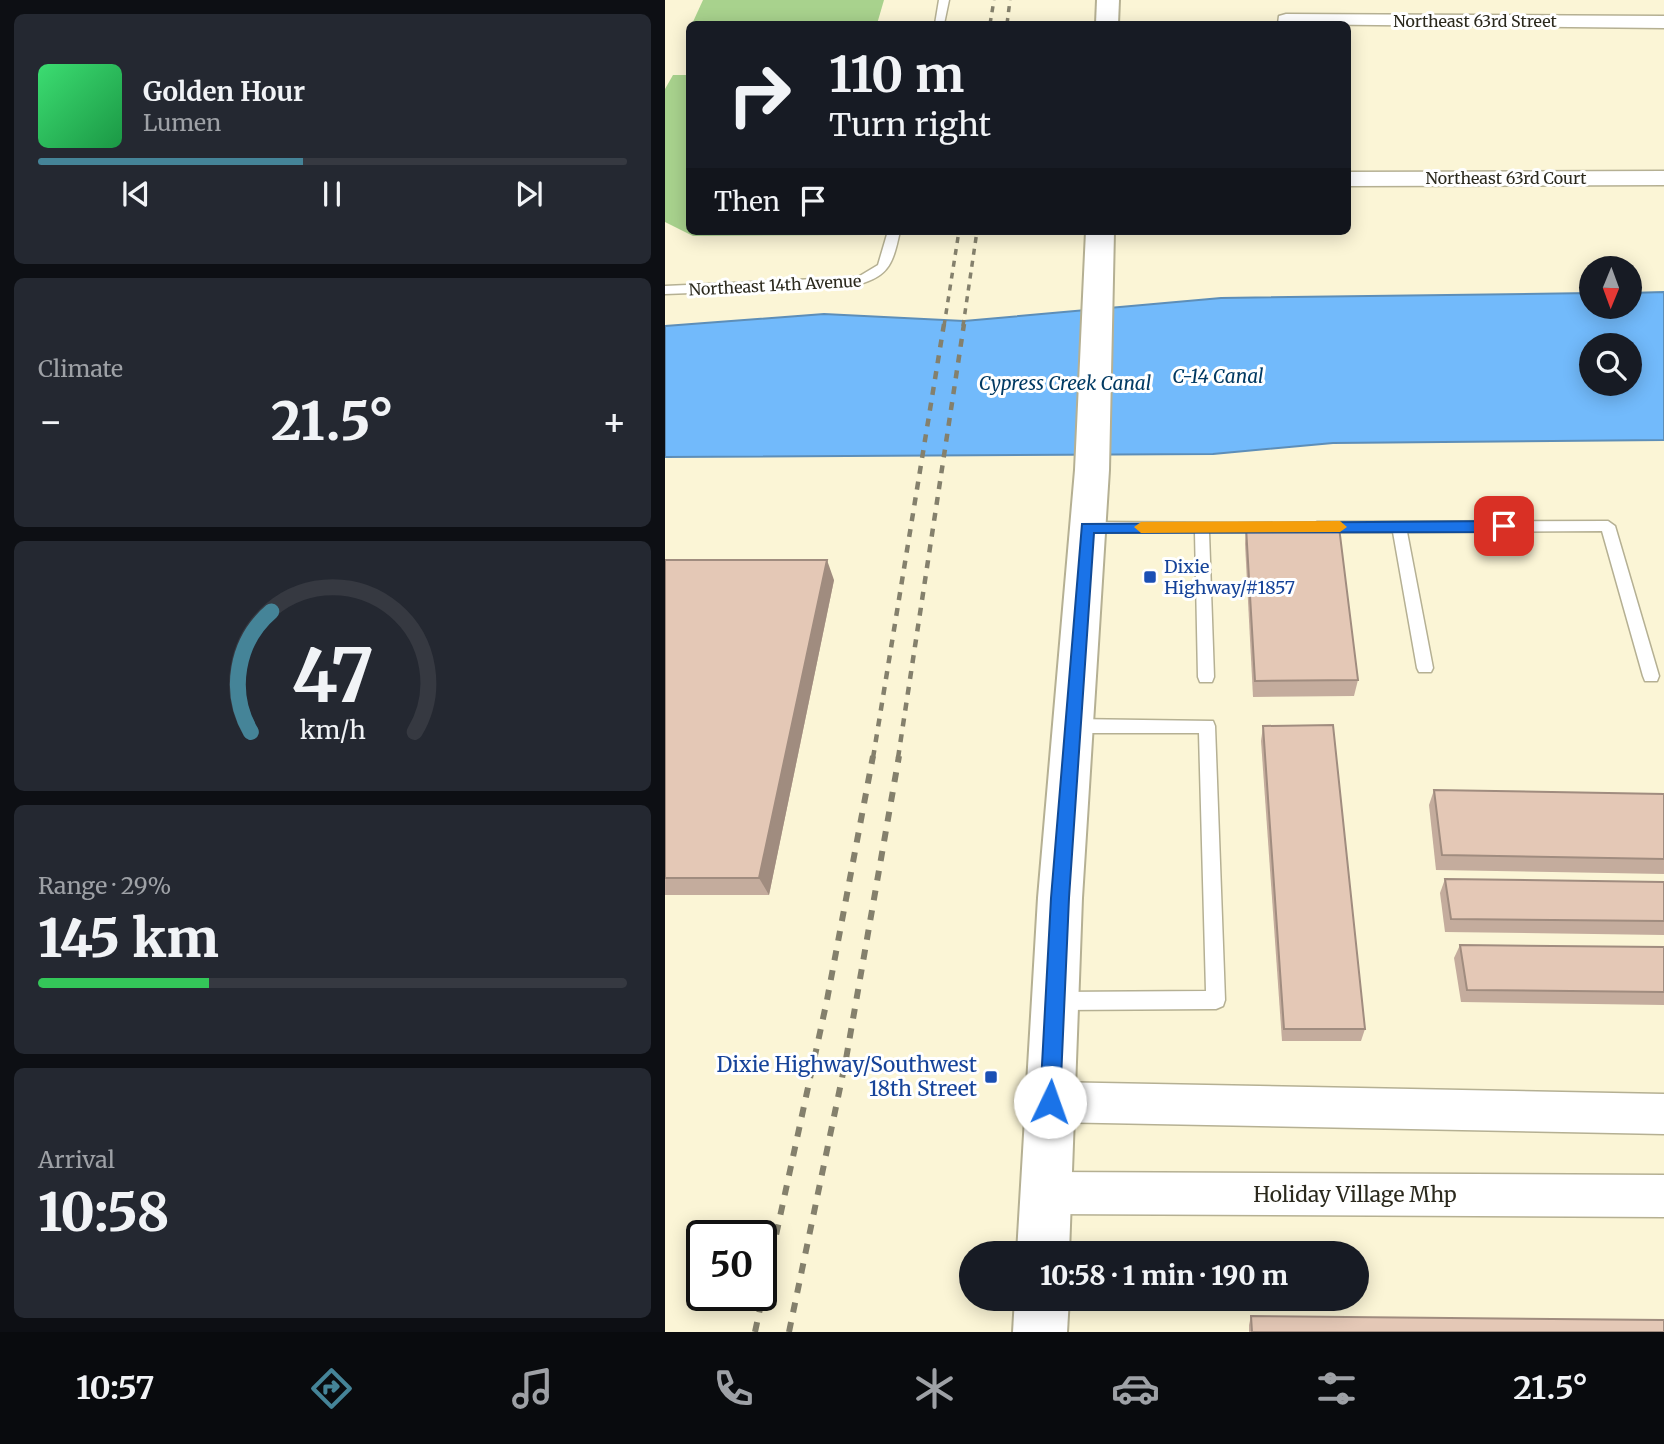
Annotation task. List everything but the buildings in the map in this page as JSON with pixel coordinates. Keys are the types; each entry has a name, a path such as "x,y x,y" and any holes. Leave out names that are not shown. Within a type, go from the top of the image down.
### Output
{"main road":[{"path":"1107,21 1108,0"},
{"path":"1044,1241 1072,726 1091,470 1100,235"},
{"path":"1040,1332 1041,1311"}],"street":[{"name":"Northeast 63rd Street","path":"1351,22 1664,22"},
{"name":"Northeast 63rd Court","path":"1351,179 1664,178"},
{"path":"1050,1102 1664,1114"},
{"name":"Holiday Village Mhp","path":"1046,1193 1664,1196"}],"lane":[{"path":"940,21 944,0"},
{"name":"Northeast 14th Avenue","path":"665,290 850,283 873,278 887,265 893,235"},
{"path":"1307,527 1608,526 1651,676"},
{"path":"1087,527 1281,527"},
{"path":"1202,527 1206,677"},
{"path":"1399,527 1425,668"},
{"path":"1056,1002 1216,1000 1207,726 1072,726"}],"green space":[{"path":"703,0 884,0 878,21 693,21"},
{"path":"673,75 686,75 686,232 665,222 665,89"},
{"path":"691,235 875,235 693,236"}],"water":[{"name":"C-14 Canal","path":"1664,292 1664,440 1333,443 1213,454 665,457 665,326 824,314 964,321 1221,298 1579,293 1579,319 1642,319 1642,293"}],"railway":[{"path":"990,21 994,0"},
{"path":"1007,21 1010,0"},
{"path":"944,326 958,235"},
{"path":"963,326 976,235"},
{"path":"873,758 944,324"},
{"path":"898,758 964,324"},
{"path":"755,1332 827,1000 873,756"},
{"path":"789,1332 846,1059 899,756"}],"slow traffic":[{"path":"1141,527 1340,527"}],"place":[{"name":"Dixie Highway/#1857","path":"1150,577"},
{"name":"Dixie Highway/Southwest 18th Street","path":"991,1077"}],"route":[{"path":"1050,1102 1060,898 1087,527 1504,526"}],"water label":[{"name":"Cypress Creek Canal","path":"1065,383"}]}
